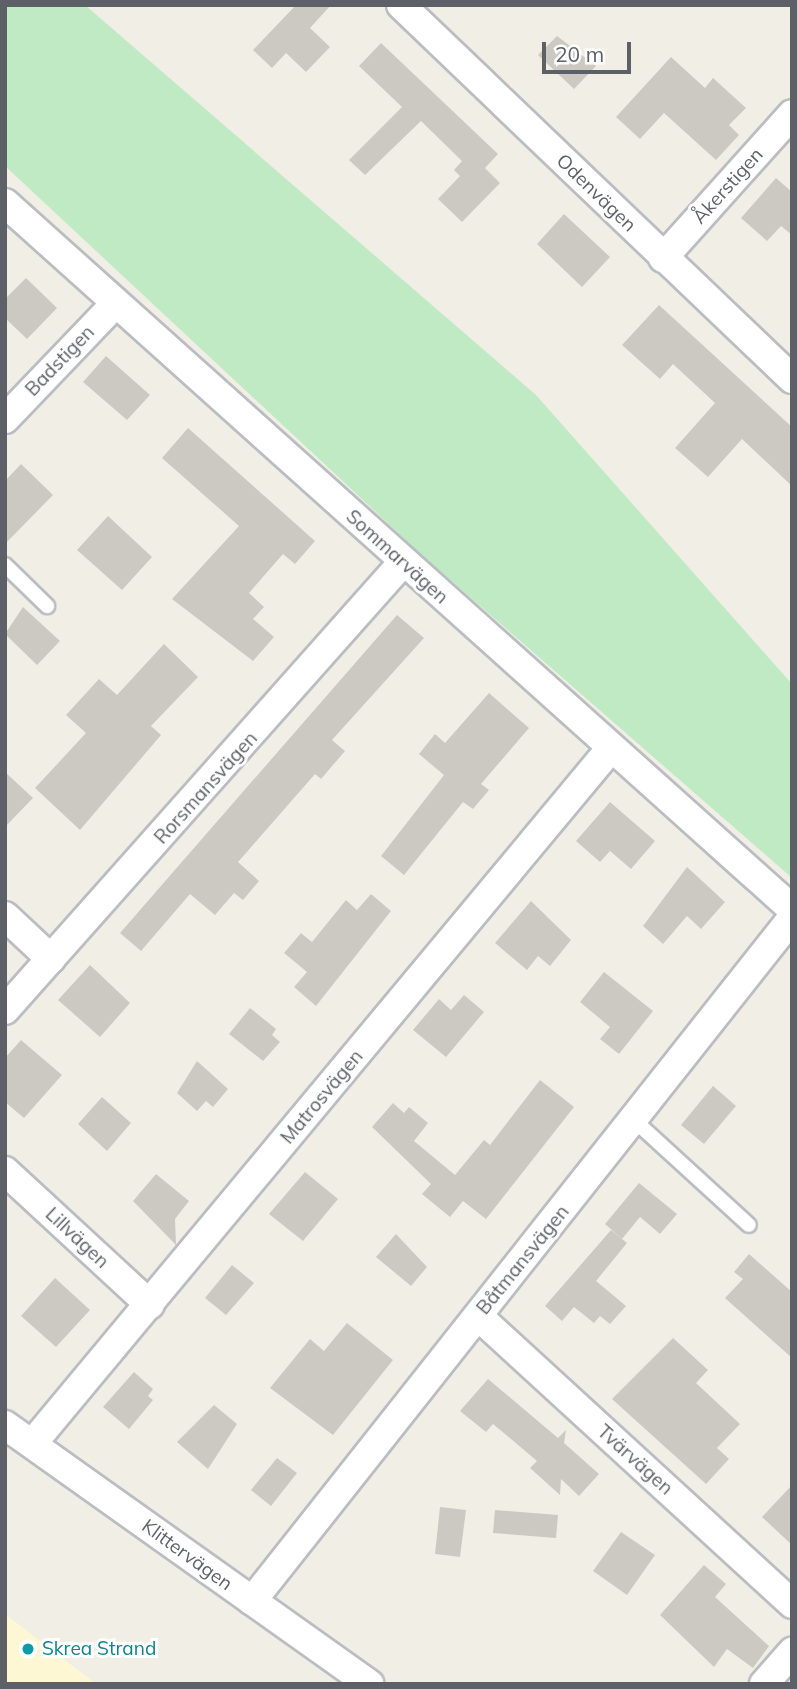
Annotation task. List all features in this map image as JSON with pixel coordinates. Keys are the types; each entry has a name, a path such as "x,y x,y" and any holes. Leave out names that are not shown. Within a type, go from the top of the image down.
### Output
{"street":[{"name":"Odenvägen","path":"401,5 792,379"},
{"name":"Åkerstigen","path":"663,258 792,114"},
{"name":"Sommarvägen","path":"5,203 792,909"},
{"name":"Badstigen","path":"5,419 115,304"},
{"name":"Rorsmansvägen","path":"5,1010 403,562"},
{"name":"Matrosvägen","path":"32,1444 611,748"},
{"path":"5,916 51,959"},
{"name":"Båtmansvägen","path":"252,1601 635,1121 792,918"},
{"name":"Lillvägen","path":"5,1171 150,1305"},
{"name":"Tvärvägen","path":"478,1317 792,1604"},
{"name":"Klittervägen","path":"5,1425 369,1684"},
{"path":"764,1684 792,1651"}],"lane":[{"path":"5,565 47,606"},
{"path":"635,1121 749,1225"}],"green space":[{"path":"5,5 85,5 536,395 792,684 792,878 424,557 5,166"}],"sand":[{"name":"Skrea Strand","path":"5,1614 96,1684 5,1684"}],"building":[{"path":"296,5 331,5 310,28 330,47 306,72 286,53 272,68 253,50"},
{"path":"557,36 596,66 574,89 538,55"},
{"path":"381,43 498,154 485,168 500,183 462,222 438,199 460,176 454,170 462,161 421,121 365,175 349,160 402,107 359,66"},
{"path":"671,57 705,88 713,78 746,108 729,125 739,135 716,160 664,113 640,139 616,117"},
{"path":"776,178 792,192 792,235 781,226 767,241 741,218"},
{"path":"564,214 610,257 582,287 537,244"},
{"path":"26,278 57,308 27,339 5,318 5,299"},
{"path":"659,305 792,427 792,486 742,439 708,477 675,448 715,403 673,364 660,379 622,345"},
{"path":"106,356 150,395 127,420 83,382"},
{"path":"188,428 315,541 295,564 283,554 249,593 264,607 253,619 274,637 253,661 172,599 239,526 162,458"},
{"path":"21,464 53,495 5,544 5,481"},
{"path":"108,516 152,557 122,590 77,550"},
{"path":"23,607 60,641 37,665 5,634"},
{"path":"397,615 424,638 332,740 345,751 321,779 315,774 238,862 259,881 243,900 234,893 215,915 190,894 141,951 120,933"},
{"path":"164,644 198,677 151,726 161,735 80,830 35,788 86,733 66,715 99,679 117,695"},
{"path":"489,693 529,728 481,784 489,790 473,809 463,802 404,875 381,856 444,775 419,754 435,734 445,743"},
{"path":"5,772 33,798 5,827"},
{"path":"610,802 655,841 631,869 610,851 600,862 576,841"},
{"path":"687,867 725,902 701,929 687,916 663,944 643,926"},
{"path":"371,894 391,911 316,1006 294,987 307,972 284,953 301,933 312,942 346,900 357,910"},
{"path":"531,901 571,940 550,966 538,956 527,970 495,943"},
{"path":"90,965 130,1003 100,1037 58,1000"},
{"path":"604,972 653,1011 619,1054 600,1039 610,1027 580,1002"},
{"path":"464,995 484,1012 446,1057 413,1030 439,999 451,1010"},
{"path":"250,1008 276,1029 272,1035 280,1042 263,1061 229,1034"},
{"path":"21,1040 62,1075 24,1118 5,1102 5,1058"},
{"path":"197,1061 228,1089 213,1107 206,1101 197,1111 177,1093"},
{"path":"540,1080 574,1107 486,1219 463,1201 450,1217 422,1194 431,1184 372,1127 393,1103 404,1113 409,1107 428,1123 414,1141 455,1175 484,1140 490,1145"},
{"path":"713,1086 736,1106 704,1144 681,1125"},
{"path":"102,1097 131,1123 107,1151 78,1124"},
{"path":"305,1172 338,1199 303,1241 269,1214"},
{"path":"156,1174 189,1201 175,1219 176,1245 133,1201"},
{"path":"639,1183 677,1214 660,1234 640,1217 622,1239 605,1224"},
{"path":"611,1230 627,1243 596,1281 626,1306 610,1324 600,1316 594,1323 574,1307 562,1321 545,1306"},
{"path":"396,1234 427,1267 411,1286 376,1257"},
{"path":"749,1254 792,1292 792,1358 725,1298 743,1279 734,1272"},
{"path":"232,1265 254,1283 226,1315 205,1298"},
{"path":"55,1278 90,1310 56,1347 21,1316"},
{"path":"347,1323 393,1360 333,1435 270,1388 310,1339 324,1351"},
{"path":"673,1338 708,1370 696,1383 740,1424 717,1448 729,1459 706,1484 612,1399"},
{"path":"134,1372 153,1389 148,1396 153,1400 129,1429 103,1407"},
{"path":"488,1379 558,1438 566,1430 564,1443 599,1474 579,1496 561,1479 560,1495 530,1468 537,1461 493,1424 486,1432 460,1411"},
{"path":"214,1405 237,1424 208,1469 177,1442"},
{"path":"277,1458 297,1473 271,1506 251,1490"},
{"path":"792,1485 792,1545 762,1517"},
{"path":"440,1507 466,1510 460,1557 435,1554"},
{"path":"495,1510 558,1515 556,1538 493,1533"},
{"path":"621,1532 655,1555 627,1595 593,1571"},
{"path":"704,1565 726,1584 715,1597 769,1646 753,1668 727,1649 714,1667 660,1615"}],"place":[{"name":"Skrea Strand","path":"28,1649"}]}
